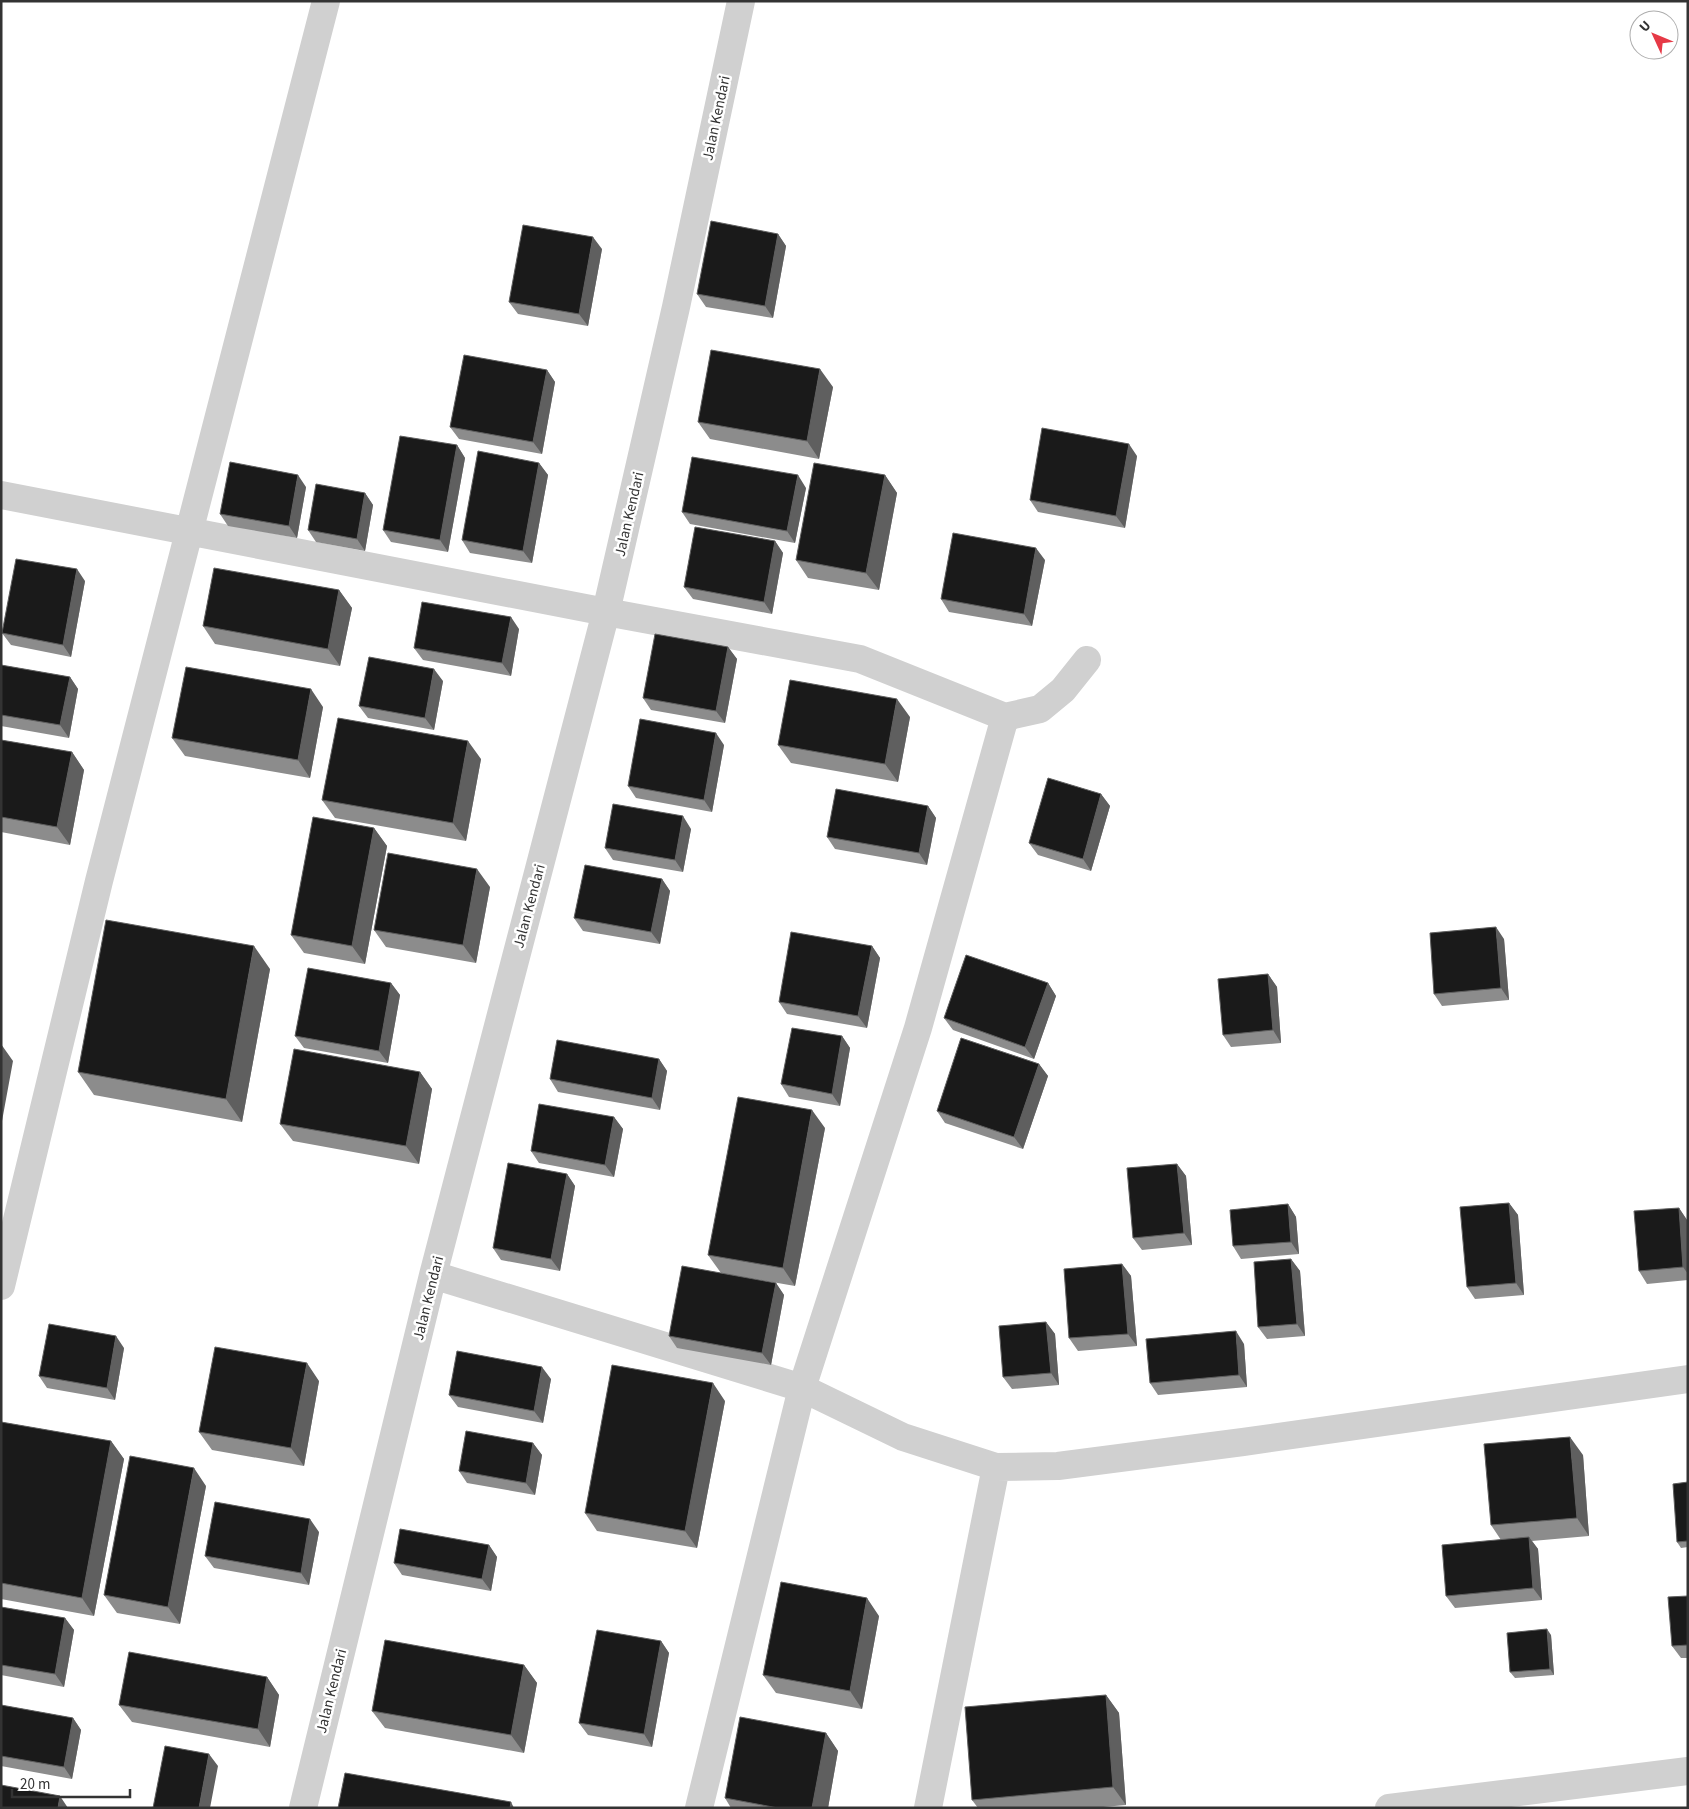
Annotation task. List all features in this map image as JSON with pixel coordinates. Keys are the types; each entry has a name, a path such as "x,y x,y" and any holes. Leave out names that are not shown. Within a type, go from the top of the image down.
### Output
{"street":[{"path":"1,1286 102,872 326,1"},
{"name":"Jalan Kendari","path":"303,1808 433,1275 606,612 676,307 741,1"},
{"path":"1,495 860,659 1005,717 1040,709 1063,690 1087,660"},
{"path":"699,1808 802,1388 918,1028 1005,717"},
{"path":"433,1275 802,1388 904,1437 996,1467 1058,1466 1243,1442 1688,1379"},
{"path":"928,1808 996,1467"},
{"path":"1389,1808 1688,1770"}],"building":[{"path":"711,221 778,234 765,306 697,294"},
{"path":"523,225 593,237 579,314 509,302"},
{"path":"711,350 820,369 807,441 698,422"},
{"path":"464,355 547,370 533,442 450,427"},
{"path":"1042,428 1129,444 1116,516 1030,500"},
{"path":"400,436 457,445 440,540 383,530"},
{"path":"478,451 539,463 523,551 462,540"},
{"path":"692,457 798,475 787,531 682,512"},
{"path":"230,462 298,475 289,526 220,514"},
{"path":"814,463 885,475 866,573 796,560"},
{"path":"316,484 365,493 357,539 308,530"},
{"path":"695,527 775,541 764,602 684,587"},
{"path":"953,533 1036,548 1024,614 941,599"},
{"path":"16,559 77,569 63,645 2,633"},
{"path":"214,568 339,590 328,649 203,626"},
{"path":"422,602 511,617 502,663 414,648"},
{"path":"655,634 728,647 716,711 643,698"},
{"path":"369,657 434,669 425,718 359,706"},
{"path":"1,665 70,677 60,725 1,715"},
{"path":"186,667 311,689 298,760 172,738"},
{"path":"790,680 897,699 885,764 778,745"},
{"path":"338,718 468,741 453,823 322,800"},
{"path":"640,719 716,733 704,800 628,786"},
{"path":"1,740 72,752 57,827 1,817"},
{"path":"1048,778 1101,794 1083,859 1029,843"},
{"path":"836,789 928,806 919,853 827,837"},
{"path":"613,804 683,816 675,860 605,848"},
{"path":"313,817 374,828 352,946 291,935"},
{"path":"388,853 477,869 463,945 374,930"},
{"path":"585,865 662,879 651,932 574,918"},
{"path":"106,920 254,946 226,1099 78,1072"},
{"path":"1496,927 1501,988 1434,994 1430,933"},
{"path":"791,932 872,946 858,1016 779,1002"},
{"path":"966,955 1048,983 1025,1047 944,1018"},
{"path":"308,968 391,983 379,1051 295,1036"},
{"path":"1268,974 1273,1030 1223,1035 1218,979"},
{"path":"792,1028 842,1036 832,1094 781,1084"},
{"path":"961,1038 1039,1064 1014,1137 937,1111"},
{"path":"557,1040 659,1059 652,1098 550,1079"},
{"path":"294,1049 420,1072 406,1146 280,1124"},
{"path":"738,1097 812,1110 783,1268 708,1255"},
{"path":"539,1104 614,1117 605,1165 531,1151"},
{"path":"508,1163 567,1174 551,1259 493,1248"},
{"path":"1177,1164 1184,1233 1133,1238 1127,1168"},
{"path":"1509,1203 1516,1283 1467,1287 1460,1207"},
{"path":"1288,1204 1291,1242 1233,1246 1230,1210"},
{"path":"1679,1208 1683,1267 1639,1271 1634,1211"},
{"path":"1291,1259 1297,1324 1258,1327 1254,1262"},
{"path":"1122,1264 1128,1334 1069,1338 1064,1269"},
{"path":"682,1266 776,1283 762,1353 669,1336"},
{"path":"1046,1322 1051,1373 1003,1377 999,1326"},
{"path":"49,1324 116,1336 107,1388 39,1376"},
{"path":"1236,1331 1239,1375 1150,1383 1146,1339"},
{"path":"215,1347 307,1363 291,1448 199,1432"},
{"path":"457,1351 542,1367 534,1411 449,1395"},
{"path":"612,1365 713,1383 685,1531 585,1513"},
{"path":"1,1422 111,1441 82,1598 1,1583"},
{"path":"466,1431 533,1443 526,1483 459,1471"},
{"path":"1570,1437 1577,1518 1491,1525 1484,1444"},
{"path":"130,1456 194,1468 168,1607 104,1595"},
{"path":"1688,1482 1688,1541 1677,1542 1673,1484"},
{"path":"215,1502 310,1519 301,1573 205,1556"},
{"path":"400,1529 489,1545 482,1579 394,1563"},
{"path":"1529,1537 1533,1588 1446,1596 1442,1545"},
{"path":"781,1582 867,1598 850,1691 763,1675"},
{"path":"1688,1596 1688,1645 1672,1646 1668,1597"},
{"path":"1,1607 65,1618 55,1674 1,1665"},
{"path":"1547,1629 1550,1669 1510,1672 1507,1633"},
{"path":"597,1630 661,1641 644,1734 579,1723"},
{"path":"385,1640 524,1665 511,1735 372,1711"},
{"path":"129,1652 267,1677 258,1729 119,1705"},
{"path":"1106,1695 1113,1787 972,1800 965,1707"},
{"path":"1,1705 73,1718 64,1767 1,1756"},
{"path":"740,1717 826,1733 812,1808 778,1808 725,1798"},
{"path":"165,1746 209,1754 199,1808 153,1808"},
{"path":"345,1773 511,1802 510,1808 338,1808"},
{"path":"1,1785 60,1796 58,1808 1,1808"}]}
